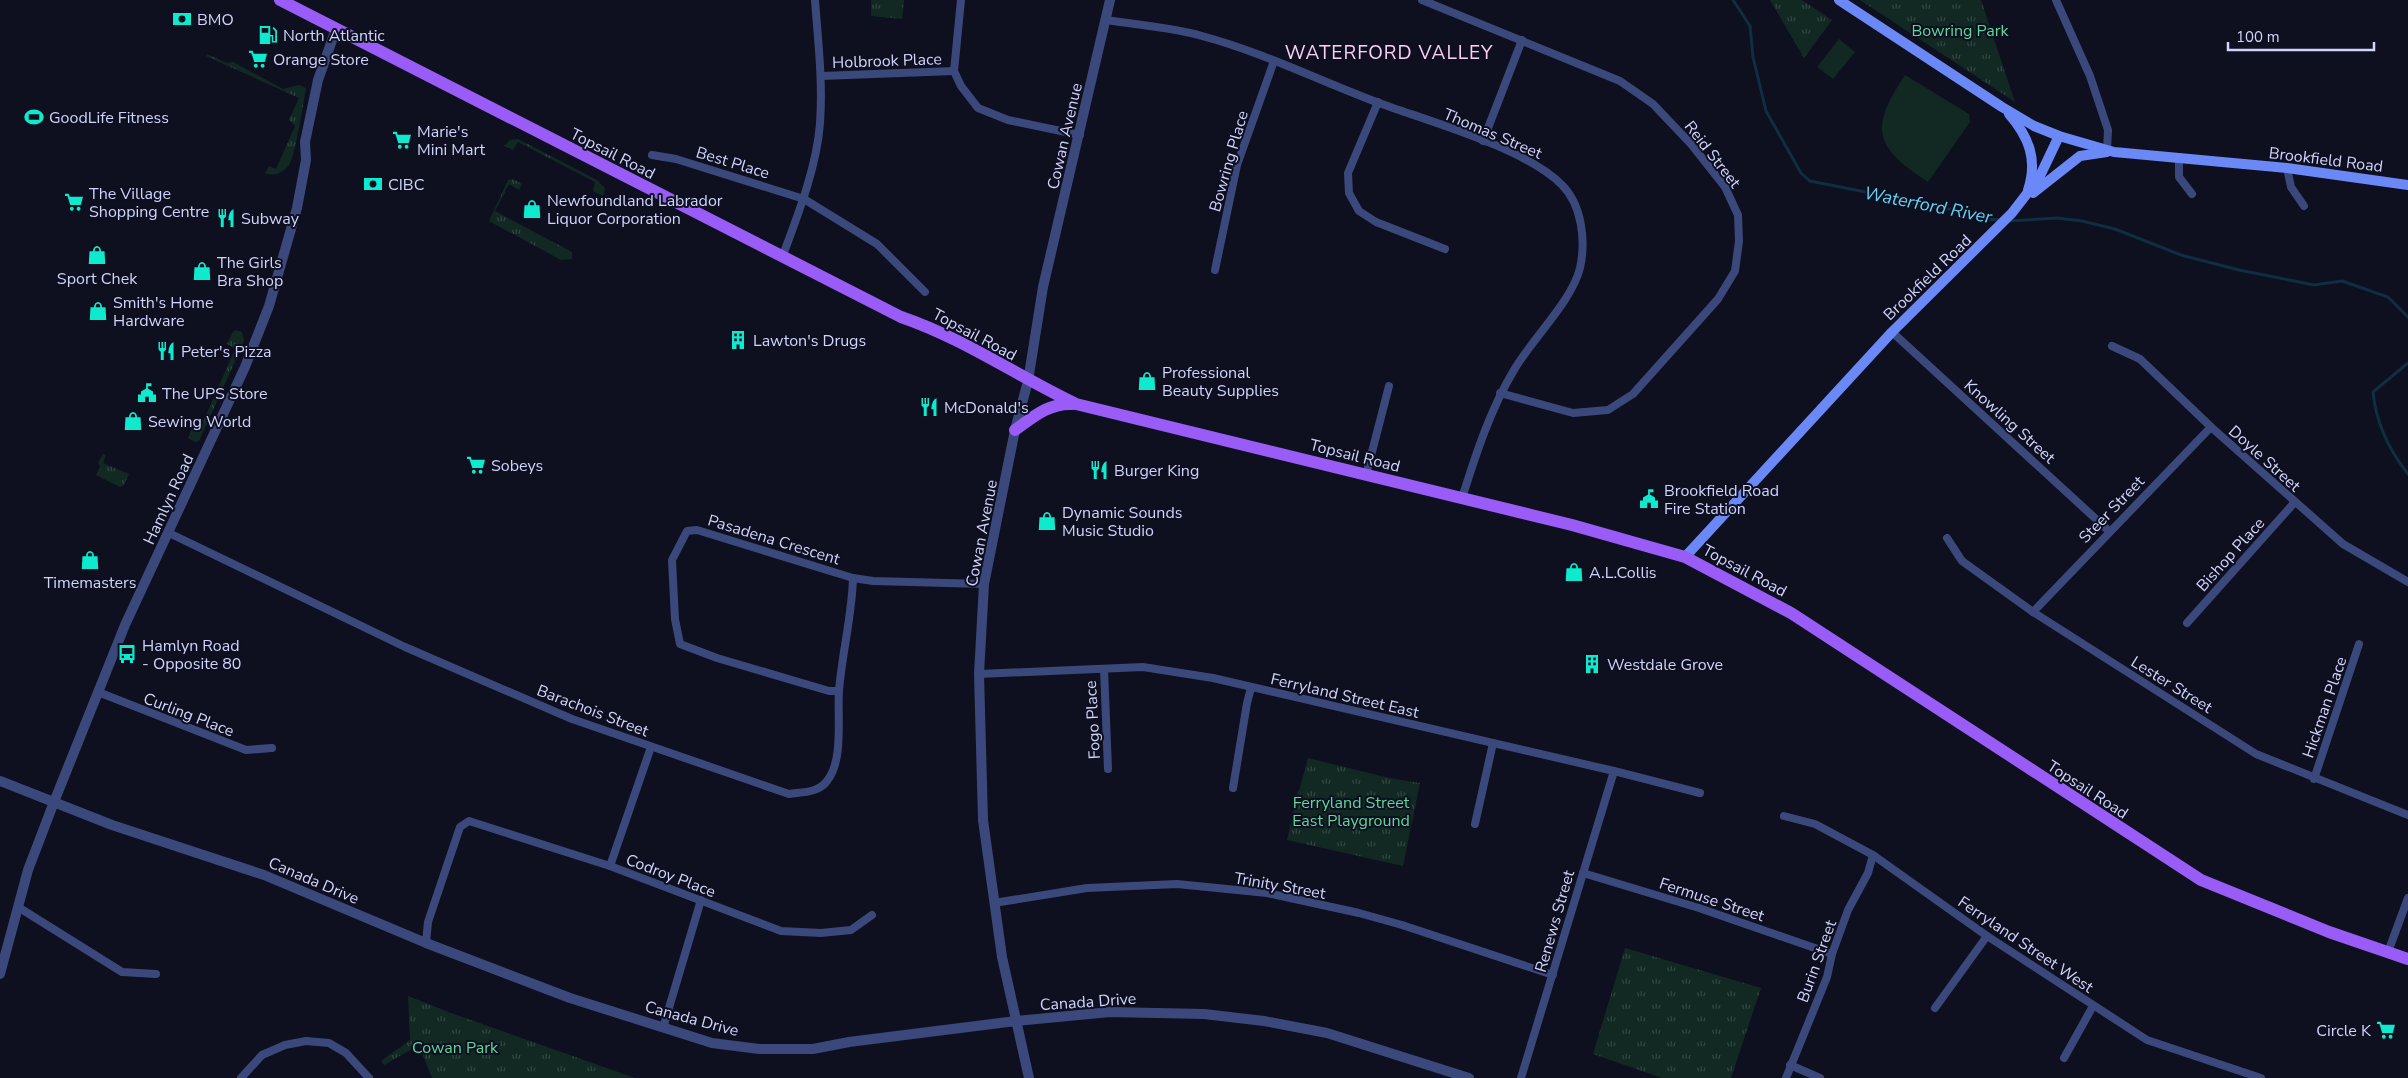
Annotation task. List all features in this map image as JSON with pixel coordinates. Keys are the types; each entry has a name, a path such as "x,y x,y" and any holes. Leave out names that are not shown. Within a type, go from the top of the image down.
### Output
{"main road":[{"name":"Topsail Road","path":"280,0 616,173 783,255 901,317 934,328 1028,381 1076,404 1572,525 1685,557 1791,613 1976,736 2201,880 2329,932 2408,959"},
{"path":"1838,0 2002,107 2034,126 2059,136"},
{"path":"2002,107 2025,135 2031,151 2032,173 2026,198"},
{"name":"Brookfield Road","path":"1685,557 1892,332 1952,272 1996,232 2012,214 2026,198 2044,171 2059,136 2110,151 2287,168 2408,184"},
{"path":"2026,198 2080,156 2110,151"},
{"path":"1015,430 1040,412 1054,406 1076,404"}],"street":[{"path":"783,255 804,199 820,124 821,76 816,0"},
{"path":"961,0 954,71 961,86 978,108 1008,120 1080,135"},
{"name":"Cowan Avenue","path":"1029,1078 1016,1021 994,902 983,820 979,674 984,584 1015,430 1028,381 1043,286 1080,135 1110,0"},
{"name":"Reid Street","path":"1422,0 1620,81 1653,104 1691,144 1725,187 1738,215 1739,241 1735,271 1718,299 1633,394 1608,410 1573,413 1500,393"},
{"path":"2056,0 2090,76 2108,130 2110,151"},
{"name":"Thomas Street","path":"1106,20 1201,36 1274,61 1483,141 1544,169 1563,186 1576,204 1582,225 1580,268 1569,292 1530,344 1500,393 1484,430 1462,498"},
{"name":"Hamlyn Road","path":"0,974 28,870 98,692 126,626 245,367 269,306 297,208 306,160 304,149 318,80 336,29"},
{"path":"1483,141 1522,40"},
{"name":"Bowring Place","path":"1215,270 1237,164 1274,61"},
{"name":"Holbrook Place","path":"821,76 954,71"},
{"path":"1378,102 1348,173 1349,192 1359,211 1376,222 1445,249"},
{"name":"Best Place","path":"652,155 676,159 804,199 877,244 925,292"},
{"path":"2178,157 2179,177 2192,194"},
{"path":"2287,168 2291,187 2304,206"},
{"name":"Knowling Street","path":"1892,332 2109,531"},
{"name":"Doyle Street","path":"2112,346 2140,359 2294,503 2343,544 2408,582"},
{"path":"1366,475 1389,386"},
{"name":"Steer Street","path":"2033,612 2211,427"},
{"name":"Bishop Place","path":"2187,623 2294,503"},
{"name":"Pasadena Crescent","path":"839,691 829,691 717,658 680,644 675,619 672,560 687,532 697,530 853,578 873,581 984,584"},
{"name":"Barachois Street","path":"169,533 405,647 572,719 789,794 814,791 827,782 834,770 838,748 839,691 853,578"},
{"name":"Lester Street","path":"1946,538 1962,561 2033,612 2256,754 2314,779 2408,815"},
{"name":"Hickman Place","path":"2314,779 2359,644"},
{"name":"Ferryland Street East","path":"979,674 1143,667 1213,678 1614,771 1700,793"},
{"name":"Fogo Place","path":"1104,669 1108,769"},
{"path":"1233,788 1251,688"},
{"name":"Curling Place","path":"98,692 246,750 272,748"},
{"path":"1475,824 1493,743"},
{"path":"610,866 651,747"},
{"name":"Renews Street","path":"1520,1078 1614,771"},
{"name":"Canada Drive","path":"0,781 112,825 264,875 426,943 570,998 712,1042 759,1050 813,1049 849,1042 1016,1021 1133,1012 1204,1014 1241,1018 1327,1033 1469,1078"},
{"name":"Ferryland Street West","path":"1784,816 1815,824 1873,855 1988,936 2147,1040 2261,1078"},
{"name":"Codroy Place","path":"426,943 428,922 460,827 469,821 610,866 781,931 821,933 850,930 872,915"},
{"name":"Burin Street","path":"1786,1078 1827,977 1832,954 1848,910 1868,872 1873,855"},
{"name":"Fermuse Street","path":"1582,873 1699,908 1832,954"},
{"name":"Trinity Street","path":"994,902 1088,888 1177,884 1266,894 1394,923 1553,974"},
{"path":"2388,952 2408,898"},
{"path":"663,1028 701,900"},
{"path":"18,907 122,972 156,974"},
{"path":"1935,1008 1988,936"},
{"path":"2064,1058 2093,1006"},
{"path":"242,1078 262,1055 285,1045 306,1041 329,1044 338,1048 346,1053 368,1078"},
{"path":"1790,1065 1820,1078"}],"green space":[{"path":"871,0 904,0 902,19 871,16"},
{"path":"1770,0 1802,0 1832,20 1804,58"},
{"name":"Bowring Park","path":"1860,0 1981,0 2015,102"},
{"path":"1839,39 1855,52 1833,79 1817,67"},
{"path":"207,54 227,63 233,62 283,89 299,85 306,88 294,151 289,165 281,172 271,175 265,173 269,166 276,169 295,126 289,120 299,98 206,56"},
{"path":"1905,75 1969,114 1970,122 1928,182 1910,170 1897,158 1888,147 1883,136 1882,123 1886,110"},
{"path":"518,139 597,180 605,188 603,196 593,191 595,182 518,142 513,150 504,146 510,140"},
{"path":"513,179 522,184 519,190 509,184 495,211 572,252 572,259 561,260 489,221 508,180"},
{"path":"236,330 242,332 244,341 199,441 195,442 188,438 193,426 200,429 235,349 227,344"},
{"path":"103,454 106,455 103,463 129,474 124,485 120,487 96,475 100,466 98,463"},
{"name":"Ferryland Street East Playground","path":"1308,758 1389,778 1420,783 1403,866 1287,840 1298,791"},
{"path":"1625,948 1761,988 1731,1078 1662,1078 1593,1054"},
{"name":"Cowan Park","path":"408,996 635,1078 432,1078 419,1045 384,1065 381,1061 410,1040"}],"waterway":[{"name":"Waterford River","path":"1733,0 1750,26 1753,57 1766,111 1801,173 1810,181 1881,195 1893,200 1955,210 1983,219 2002,220"},
{"name":"Waterford River","path":"2008,221 2057,218 2082,221 2115,229 2181,255 2239,270 2314,285 2342,281 2388,297 2408,317"},
{"name":"Waterford River","path":"2408,363 2373,392 2377,415 2384,436 2408,474"}],"place":[{"name":"BMO","path":"182,19"},
{"name":"North Atlantic","path":"268,35"},
{"name":"Orange Store","path":"258,59"},
{"name":"GoodLife Fitness","path":"34,117"},
{"name":"Marie's Mini Mart","path":"402,140"},
{"name":"CIBC","path":"373,184"},
{"name":"The Village Shopping Centre","path":"74,202"},
{"name":"Newfoundland Labrador Liquor Corporation","path":"532,209"},
{"name":"Subway","path":"226,218"},
{"name":"Sport Chek","path":"97,255"},
{"name":"The Girls Bra Shop","path":"202,271"},
{"name":"Smith's Home Hardware","path":"98,311"},
{"name":"Lawton's Drugs","path":"738,340"},
{"name":"Peter's Pizza","path":"166,351"},
{"name":"Professional Beauty Supplies","path":"1147,381"},
{"name":"The UPS Store","path":"147,393"},
{"name":"McDonald's","path":"929,407"},
{"name":"Sewing World","path":"133,421"},
{"name":"Sobeys","path":"476,465"},
{"name":"Burger King","path":"1099,470"},
{"name":"Brookfield Road Fire Station","path":"1649,499"},
{"name":"Dynamic Sounds Music Studio","path":"1047,521"},
{"name":"Timemasters","path":"90,560"},
{"name":"A.L.Collis","path":"1574,572"},
{"name":"Hamlyn Road - Opposite 80","path":"127,654"},
{"name":"Westdale Grove","path":"1592,664"},
{"name":"Circle K","path":"2386,1030"}],"district":[{"name":"WATERFORD VALLEY","path":"1389,52"}]}
